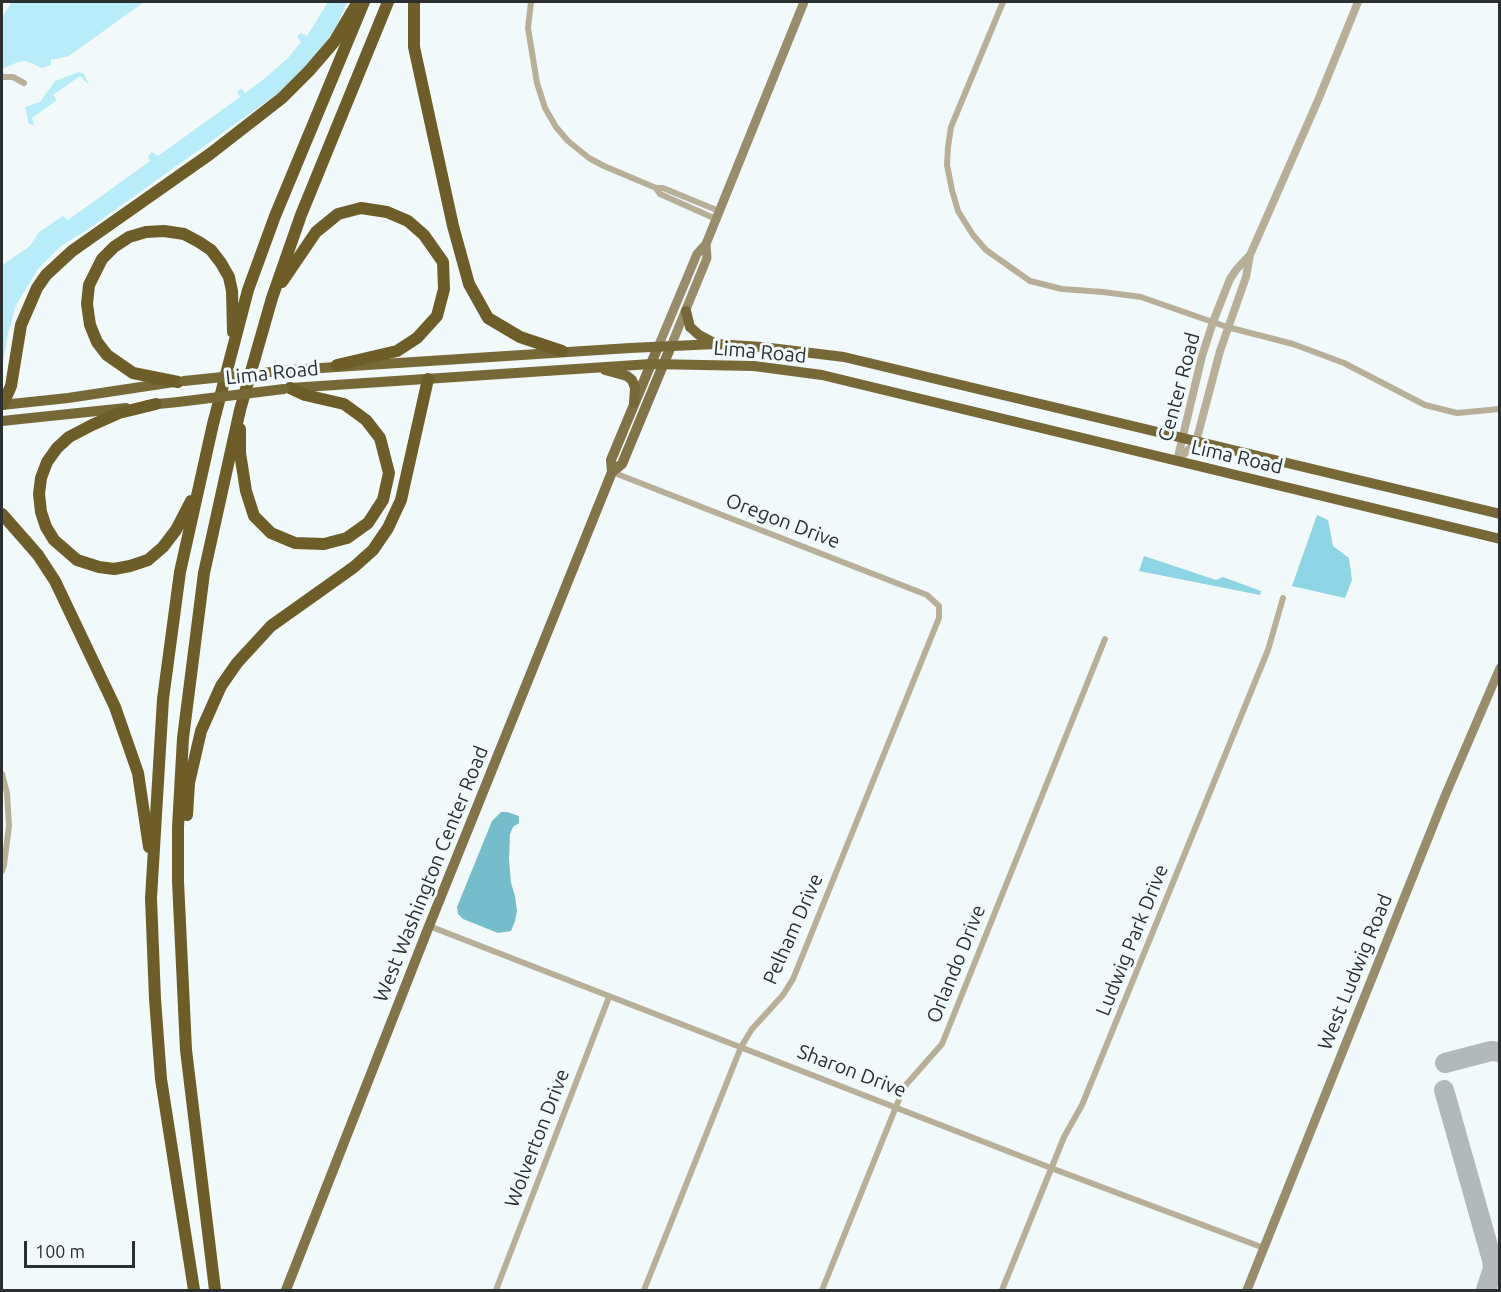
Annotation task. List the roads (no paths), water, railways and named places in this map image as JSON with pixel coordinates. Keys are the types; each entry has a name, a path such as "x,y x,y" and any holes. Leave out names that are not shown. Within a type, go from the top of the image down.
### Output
{"highway":[{"path":"2,404 10,386 21,325 37,288 46,275 72,251 210,154 282,98 334,42 358,2"},
{"path":"194,1290 161,1079 155,999 151,898 163,699 180,572 248,290 275,216 364,2"},
{"path":"215,1290 186,1050 178,881 178,827 183,738 196,632 204,573 240,410 272,298 300,215 388,2"},
{"path":"414,2 414,47 453,226 469,284 488,318 520,337 562,351"},
{"path":"272,298 316,232 338,214 361,208 387,212 408,221 424,235 443,262 444,289 437,316 417,338 397,351 337,365"},
{"path":"181,382 133,373 107,355 96,342 90,325 87,304 89,285 95,271 114,247 129,237 147,232 164,231 184,234 211,250 221,263 230,284 233,305 233,348"},
{"path":"686,311 690,327 716,344"},
{"name":"Lima Road","path":"2,404 337,365 716,344 762,347 844,357 1500,514"},
{"name":"Lima Road","path":"2,421 287,389 651,364 754,366 822,375 1500,539"},
{"path":"593,367 619,373 632,380 635,388 634,403"},
{"path":"178,881 193,761 201,731 221,686 237,663 271,626 354,567 381,540 401,500 428,379"},
{"path":"240,410 240,453 246,491 254,516 271,533 295,543 324,544 347,538 368,523 384,500 389,473 380,438 366,420 344,404 287,389"},
{"path":"156,404 120,413 92,425 69,437 57,448 47,462 41,478 39,494 41,512 54,540 77,560 99,567 114,569 148,560 163,547 176,530 201,478"},
{"path":"2,514 38,555 55,581 115,707 138,773 153,877"}],"main road":[{"name":"West Washington Center Road","path":"286,1290 429,926 612,472 611,460 697,254 706,244 804,2"},
{"name":"West Washington Center Road","path":"612,472 622,464 665,364 707,258 706,244"},
{"name":"West Ludwig Road","path":"1247,1290 1442,802 1500,668"}],"street":[{"path":"531,2 528,28 537,83 544,108 568,141 589,158 656,188 663,188 718,215"},
{"path":"1003,2 951,127 948,147 947,165 958,211 973,235 986,250 1030,281 1062,289 1141,297 1227,327 1293,344 1330,357 1425,405 1457,413 1500,409"},
{"name":"Center Road","path":"1177,461 1196,442 1227,327 1246,277 1250,255 1358,2"},
{"path":"2,77 13,77 24,82"},
{"name":"Center Road","path":"1177,461 1202,356 1213,322 1230,279 1250,255"},
{"name":"Oregon Drive","path":"612,472 927,595 939,606"},
{"name":"Ludwig Park Drive","path":"1002,1290 1051,1167 1082,1105 1268,651 1282,598"},
{"name":"Pelham Drive","path":"644,1290 741,1047 752,1029 783,995 793,979 939,618 939,606"},
{"name":"Orlando Drive","path":"822,1290 904,1087 942,1044 1105,639"},
{"path":"2,774 7,793 9,826 2,871"},
{"name":"Sharon Drive","path":"429,926 1264,1248"},
{"name":"Wolverton Drive","path":"496,1290 609,997"}]}
